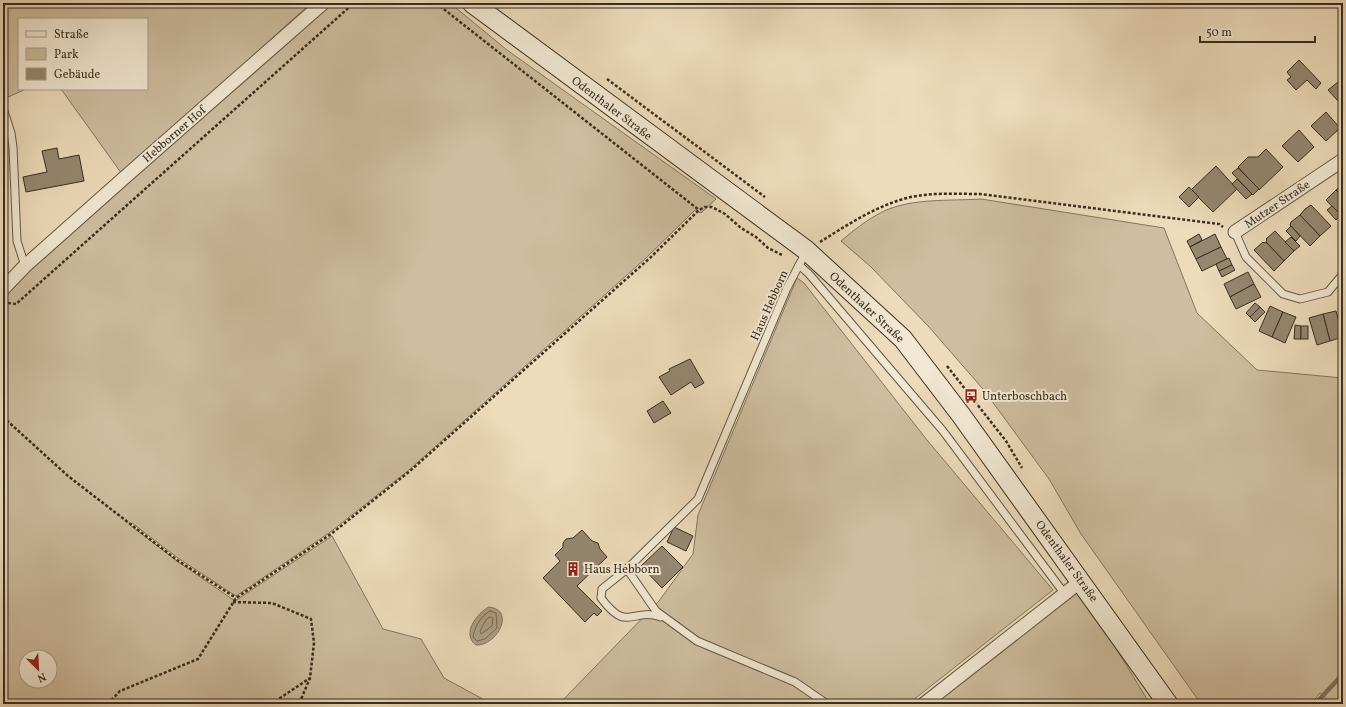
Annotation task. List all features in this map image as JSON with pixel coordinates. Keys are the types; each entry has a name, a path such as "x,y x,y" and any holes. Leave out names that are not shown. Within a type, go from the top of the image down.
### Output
{"main road":[{"name":"Odenthaler Straße","path":"472,3 803,258 903,339 1081,580 1168,704"}],"street":[{"name":"Hebborner Hof","path":"3,289 26,266 323,3"},
{"name":"Mutzer Straße","path":"1235,232 1343,160"},
{"path":"924,704 1081,580"}],"lane":[{"path":"3,108 13,147 17,241 26,266"},
{"name":"Mutzer Straße","path":"1235,232 1246,256 1283,294 1300,299 1328,292 1343,274"},
{"path":"803,258 810,274 943,431 1064,593"},
{"name":"Haus Hebborn","path":"664,618 653,614 622,617 618,616 601,598 602,589 627,569 698,499 718,447 803,258"},
{"name":"Haus Hebborn","path":"627,569 656,610 664,618 697,641 795,682 827,704"}],"path":[{"path":"3,302 16,304 354,3"},
{"path":"436,3 699,210"},
{"path":"108,704 120,691 198,659 236,598 331,534 410,471 650,257 699,210 705,207 712,207 725,214 768,248 803,258 872,211 908,198 941,194 980,194 1219,224 1235,232"},
{"path":"3,417 68,476 177,560 236,598"},
{"path":"233,602 272,603 311,619 314,643 310,678 299,704"},
{"path":"271,704 310,678"}],"green space":[{"path":"3,3 311,3 122,174 62,90 148,90 148,18 18,18 18,90 24,90 6,98 3,92"},
{"path":"331,3 450,3 507,50 716,199 701,213 695,210 646,258 409,470 329,533 236,596 178,558 132,523 130,525 177,561 235,601 332,536 383,629 421,639 444,678 492,704 3,704 3,295"},
{"path":"981,199 1164,228 1197,313 1257,370 1343,378 1343,704 1332,704 1320,693 1311,704 1201,704 1081,534 1049,479 983,389 929,327 871,267 841,241 872,218 895,207 919,202"},
{"path":"797,278 804,283 927,440 1053,590 908,704 559,704 659,601 693,554 698,515"},
{"path":"1078,586 1150,704 927,704"}],"water":[{"path":"489,607 497,610 501,614 502,621 500,628 491,640 484,644 476,645 470,635 472,624 484,610"}],"building":[{"path":"1299,60 1321,83 1316,89 1307,80 1296,90 1287,80 1291,77 1287,72"},
{"path":"1338,82 1343,87 1343,96 1338,101 1328,90"},
{"path":"1326,112 1340,128 1326,141 1311,126"},
{"path":"1299,130 1314,147 1298,162 1282,146"},
{"path":"57,148 59,159 79,155 84,181 26,192 23,177 47,172 42,151"},
{"path":"1266,149 1283,167 1259,190 1238,167 1248,157 1258,157"},
{"path":"1216,166 1237,189 1213,212 1191,190"},
{"path":"1238,168 1259,189 1253,195 1232,173"},
{"path":"1237,179 1252,194 1246,199 1232,184"},
{"path":"1343,184 1343,197 1336,190"},
{"path":"1189,187 1199,197 1189,207 1179,197"},
{"path":"1336,190 1343,197 1343,218 1326,200"},
{"path":"1311,205 1331,226 1320,236 1300,215"},
{"path":"1332,206 1341,215 1336,220 1327,210"},
{"path":"1300,215 1320,236 1310,246 1290,225 1291,222"},
{"path":"1291,226 1300,236 1296,241 1286,231"},
{"path":"1275,231 1294,251 1284,261 1266,242 1266,239"},
{"path":"1199,234 1202,240 1190,247 1187,241"},
{"path":"1215,234 1221,247 1196,259 1190,247"},
{"path":"1291,237 1300,246 1294,251 1285,242"},
{"path":"1263,242 1266,242 1284,261 1274,271 1254,250"},
{"path":"1221,247 1227,259 1202,271 1196,259"},
{"path":"1229,258 1232,265 1219,271 1216,264"},
{"path":"1232,265 1235,270 1222,277 1219,271"},
{"path":"1248,272 1254,284 1230,297 1224,284"},
{"path":"1254,284 1261,297 1236,309 1230,297"},
{"path":"1255,303 1260,307 1250,317 1246,313"},
{"path":"1270,306 1283,312 1272,337 1259,331"},
{"path":"1260,307 1265,312 1255,322 1250,317"},
{"path":"1336,311 1343,337 1330,341 1323,314"},
{"path":"1283,312 1296,317 1285,343 1272,337"},
{"path":"1323,314 1330,341 1317,345 1309,318"},
{"path":"1295,325 1301,326 1301,339 1294,339"},
{"path":"1301,326 1308,326 1308,339 1301,339"},
{"path":"690,359 704,383 695,388 691,382 671,395 659,377 670,371 669,369"},
{"path":"663,401 671,413 654,423 647,411"},
{"path":"674,527 693,536 686,551 667,542"},
{"name":"Haus Hebborn","path":"582,530 592,541 598,543 600,549 607,557 577,586 602,611 597,616 594,613 585,622 543,578 560,561 555,555 563,547 563,543 566,539 573,538"},
{"path":"662,546 683,567 662,588 641,566"}],"waterway":[{"path":"1315,704 1343,674"}],"place":[{"name":"Unterboschbach","path":"971,396"},
{"name":"Haus Hebborn","path":"573,569"}]}
